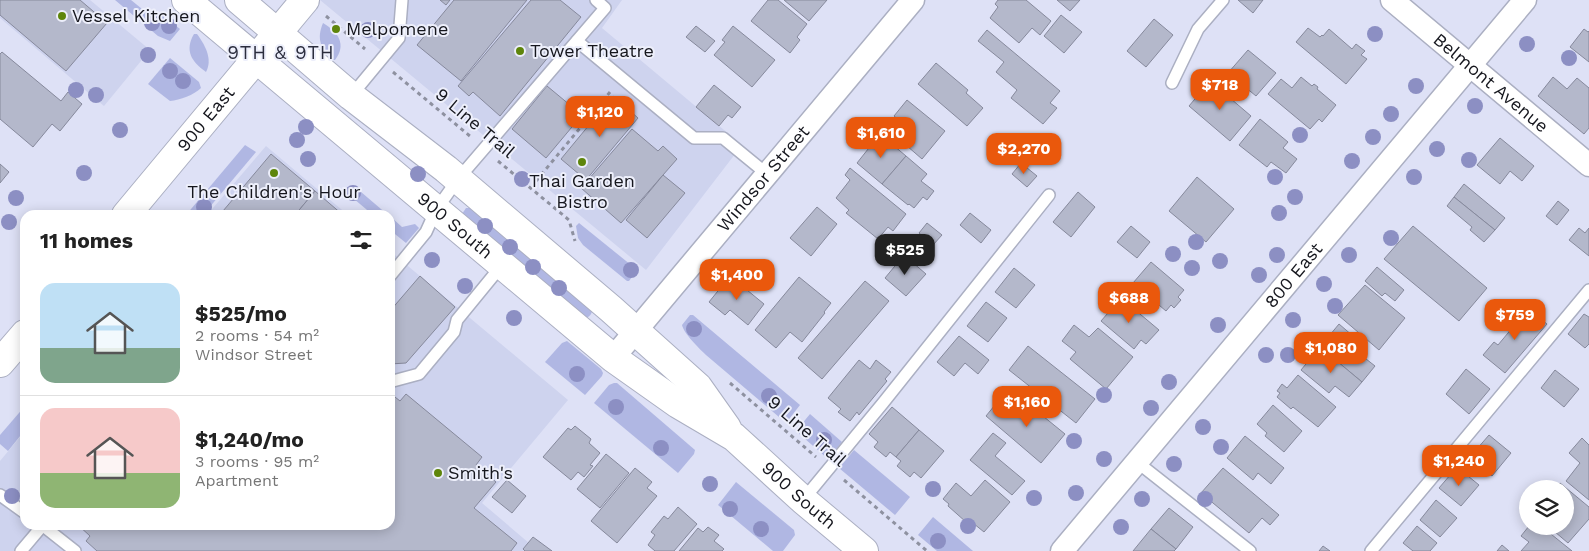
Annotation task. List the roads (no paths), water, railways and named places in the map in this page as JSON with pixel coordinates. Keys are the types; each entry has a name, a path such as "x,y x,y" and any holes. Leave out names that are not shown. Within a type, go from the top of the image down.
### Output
{"street":[{"name":"900 South","path":"186,0 613,358 678,404 734,437"},
{"name":"900 South","path":"239,0 351,96 458,179 636,331 698,387 734,437 803,500 864,551"},
{"name":"Windsor Street","path":"613,358 913,0"},
{"name":"Belmont Avenue","path":"1392,0 1589,165"},
{"name":"800 East","path":"1062,551 1525,0"},
{"name":"900 East","path":"130,210 278,33 315,8"},
{"path":"0,363 20,340"}],"lane":[{"path":"351,96 399,38 402,0"},
{"path":"1172,83 1198,29 1223,0"},
{"path":"395,270 426,232 436,210 458,179 577,41 604,3"},
{"path":"577,41 694,138 723,138 767,174"},
{"path":"803,500 1050,195"},
{"path":"395,380 419,374 454,332 457,320 502,266"},
{"path":"1371,551 1589,290"},
{"path":"1137,462 1250,551"},
{"path":"0,495 20,509"},
{"path":"21,551 38,530"},
{"path":"48,530 75,551"}],"place":[{"name":"Vessel Kitchen","path":"62,16"},
{"name":"Melpomene","path":"336,29"},
{"name":"Tower Theatre","path":"520,51"},
{"name":"Thai Garden Bistro","path":"582,162"},
{"name":"The Children's Hour","path":"274,173"},
{"name":"Smith's","path":"438,473"}],"district":[{"name":"9TH & 9TH","path":"281,52"}]}
